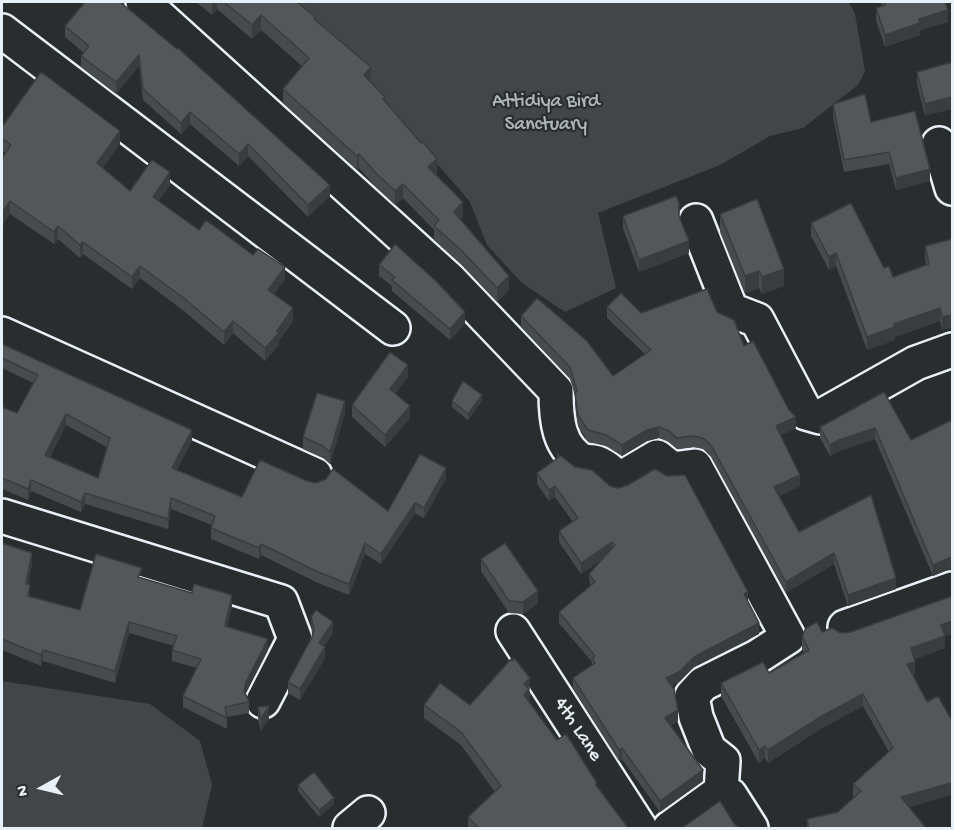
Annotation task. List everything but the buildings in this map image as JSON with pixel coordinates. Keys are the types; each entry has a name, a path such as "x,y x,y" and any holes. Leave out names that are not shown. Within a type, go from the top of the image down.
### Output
{"street":[{"path":"143,2 449,279 556,391 556,408 562,440 574,456 585,462 593,460 597,462 613,472 618,480 657,457 672,469 695,466 788,637 757,657 703,684 692,696 696,717 709,750 723,761 721,791"},
{"path":"2,31 393,328"},
{"path":"939,144 952,188"},
{"path":"696,221 731,310 757,320 806,413 820,417 916,363 952,350"},
{"path":"2,334 315,475"},
{"path":"2,516 281,602 294,639 263,701"},
{"path":"845,627 952,589"},
{"name":"4th Lane","path":"513,631 640,828"},
{"path":"670,828 721,791"},
{"path":"721,791 730,795 751,828"}],"green space":[{"name":"Attidiya Bird Sanctuary","path":"294,2 849,2 855,14 865,71 858,85 803,128 770,136 720,165 598,213 616,288 565,312 522,283 487,245 470,202 347,59"},
{"path":"2,681 150,704 200,741 212,785 202,828 2,828"}]}
